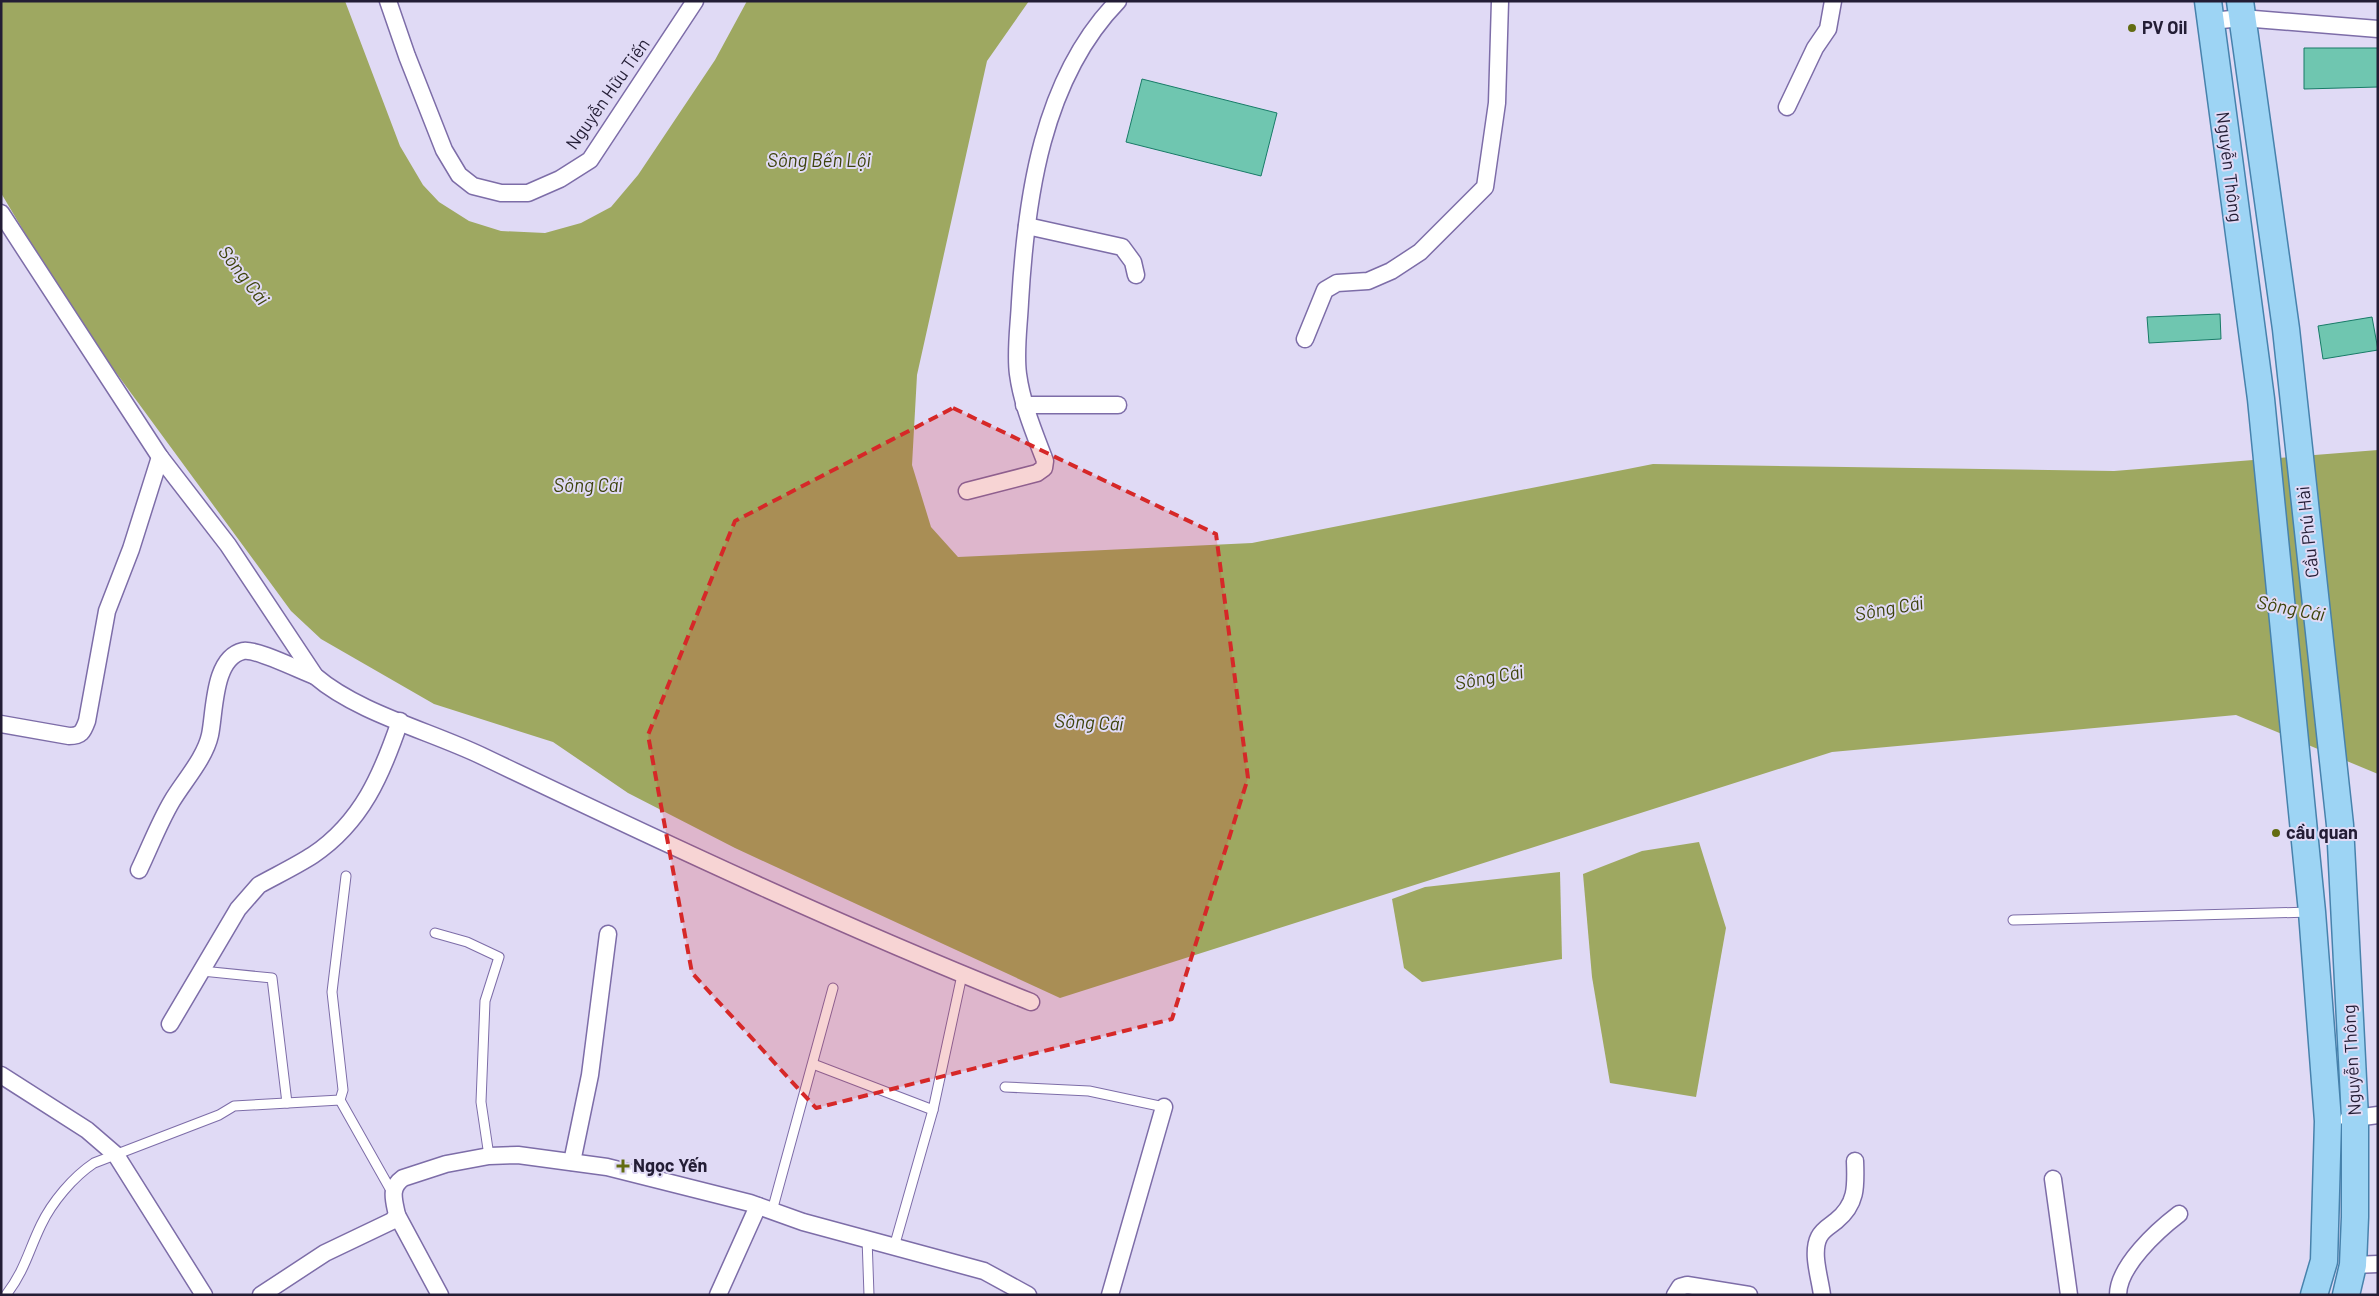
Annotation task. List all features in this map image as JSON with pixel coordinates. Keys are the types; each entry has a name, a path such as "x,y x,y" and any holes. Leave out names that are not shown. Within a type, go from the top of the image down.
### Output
{"main road":[{"name":"Nguyễn Thông","path":"2241,10 2286,329"},
{"name":"Nguyễn Thông","path":"2209,11 2251,332"},
{"name":"Cầu Phú Hài","path":"2286,329 2340,825"},
{"name":"Cầu Phú Hài","path":"2251,332 2261,399 2304,827"},
{"name":"Nguyễn Thông","path":"2340,825 2366,1117 2356,1217 2365,1264 2346,1295"},
{"name":"Nguyễn Thông","path":"2304,827 2328,1121 2324,1261 2314,1295"}],"street":[{"name":"Nguyễn Hữu Tiến","path":"388,1 407,56 444,150 459,175 474,186 501,193 528,194 560,179 590,160 695,1"},
{"path":"967,491 1037,473 1044,468 1044,461 1024,405 1018,371 1022,266 1027,226 1040,152 1062,89 1072,67 1102,18 1118,1"},
{"path":"1305,340 1326,290 1337,283 1368,281 1391,271 1420,252 1485,187 1497,103 1500,1"},
{"path":"1787,106 1815,48 1828,29 1833,1"},
{"path":"2209,11 2241,10 2378,29"},
{"path":"1,213 160,457 228,545 314,676"},
{"path":"1027,226 1122,247 1133,262 1136,275"},
{"path":"1024,405 1118,405"},
{"path":"1,724 69,736 77,736 83,732 87,721 107,611 131,549 160,457"},
{"path":"139,870 160,822 210,737 221,670 235,655 244,650 255,651 314,676 330,689 400,721 462,746 624,824 962,975 1031,1002"},
{"path":"170,1024 238,909 251,892 259,885 314,854 338,833 361,807 374,789 400,721"},
{"path":"572,1162 590,1075 608,934"},
{"path":"1,1075 87,1130 116,1155 204,1295"},
{"path":"1110,1295 1164,1107"},
{"path":"2328,1121 2366,1117"},
{"path":"440,1295 397,1215 393,1194 395,1184 403,1178 446,1164 489,1156 518,1155 628,1171 765,1208 803,1222 984,1271 1028,1295"},
{"path":"1822,1295 1816,1250 1819,1236 1845,1214 1853,1202 1856,1185 1855,1161"},
{"path":"2053,1179 2069,1295"},
{"path":"718,1295 765,1208"},
{"path":"2118,1295 2118,1286 2131,1262 2167,1223 2180,1214"},
{"path":"261,1295 325,1253 386,1225 397,1215"},
{"path":"1675,1295 1680,1288 1687,1285 1749,1295"}],"lane":[{"path":"346,876 332,992 343,1090 340,1100 393,1194"},
{"path":"2013,920 2312,912"},
{"path":"436,933 467,942 499,957 485,1001 481,1102 489,1156"},
{"path":"202,971 272,978 287,1102"},
{"path":"894,1246 934,1110 962,975"},
{"path":"765,1208 812,1064 833,988"},
{"path":"812,1064 934,1110"},
{"path":"1005,1087 1089,1091 1164,1107"},
{"path":"6,1295 18,1280 41,1225 59,1198 81,1172 94,1163 219,1115 234,1106 340,1100"},
{"path":"867,1238 869,1295"}],"highlighted area":[{"path":"953,408 1216,534 1248,778 1172,1019 816,1108 692,973 648,735 735,521"}],"water":[{"name":"Sông Cái","path":"1,1 345,1 400,146 423,185 439,202 469,221 501,231 545,233 581,223 611,207 638,175 715,60 747,1 1029,1 987,61 917,375 912,465 931,527 958,557 1252,543 1653,464 2114,471 2378,450 2378,774 2236,715 1832,752 1060,998 735,848 628,793 553,742 434,704 321,639 291,611 73,314 1,193"},
{"path":"1699,842 1726,928 1696,1097 1610,1083 1592,977 1583,874 1642,851"},
{"path":"1560,872 1562,959 1422,982 1404,968 1392,899 1425,887"}],"building":[{"path":"2304,48 2378,48 2378,87 2304,89"},
{"path":"1142,79 1277,113 1261,176 1126,142"},
{"path":"2220,314 2221,339 2149,343 2147,317"},
{"path":"2372,317 2378,350 2323,359 2318,326"}],"place":[{"name":"PV Oil","path":"2132,28"},
{"name":"cầu quan","path":"2276,833"},
{"name":"Ngọc Yến","path":"623,1166"}],"water label":[{"name":"Sông Bến Lội","path":"819,160"}]}
